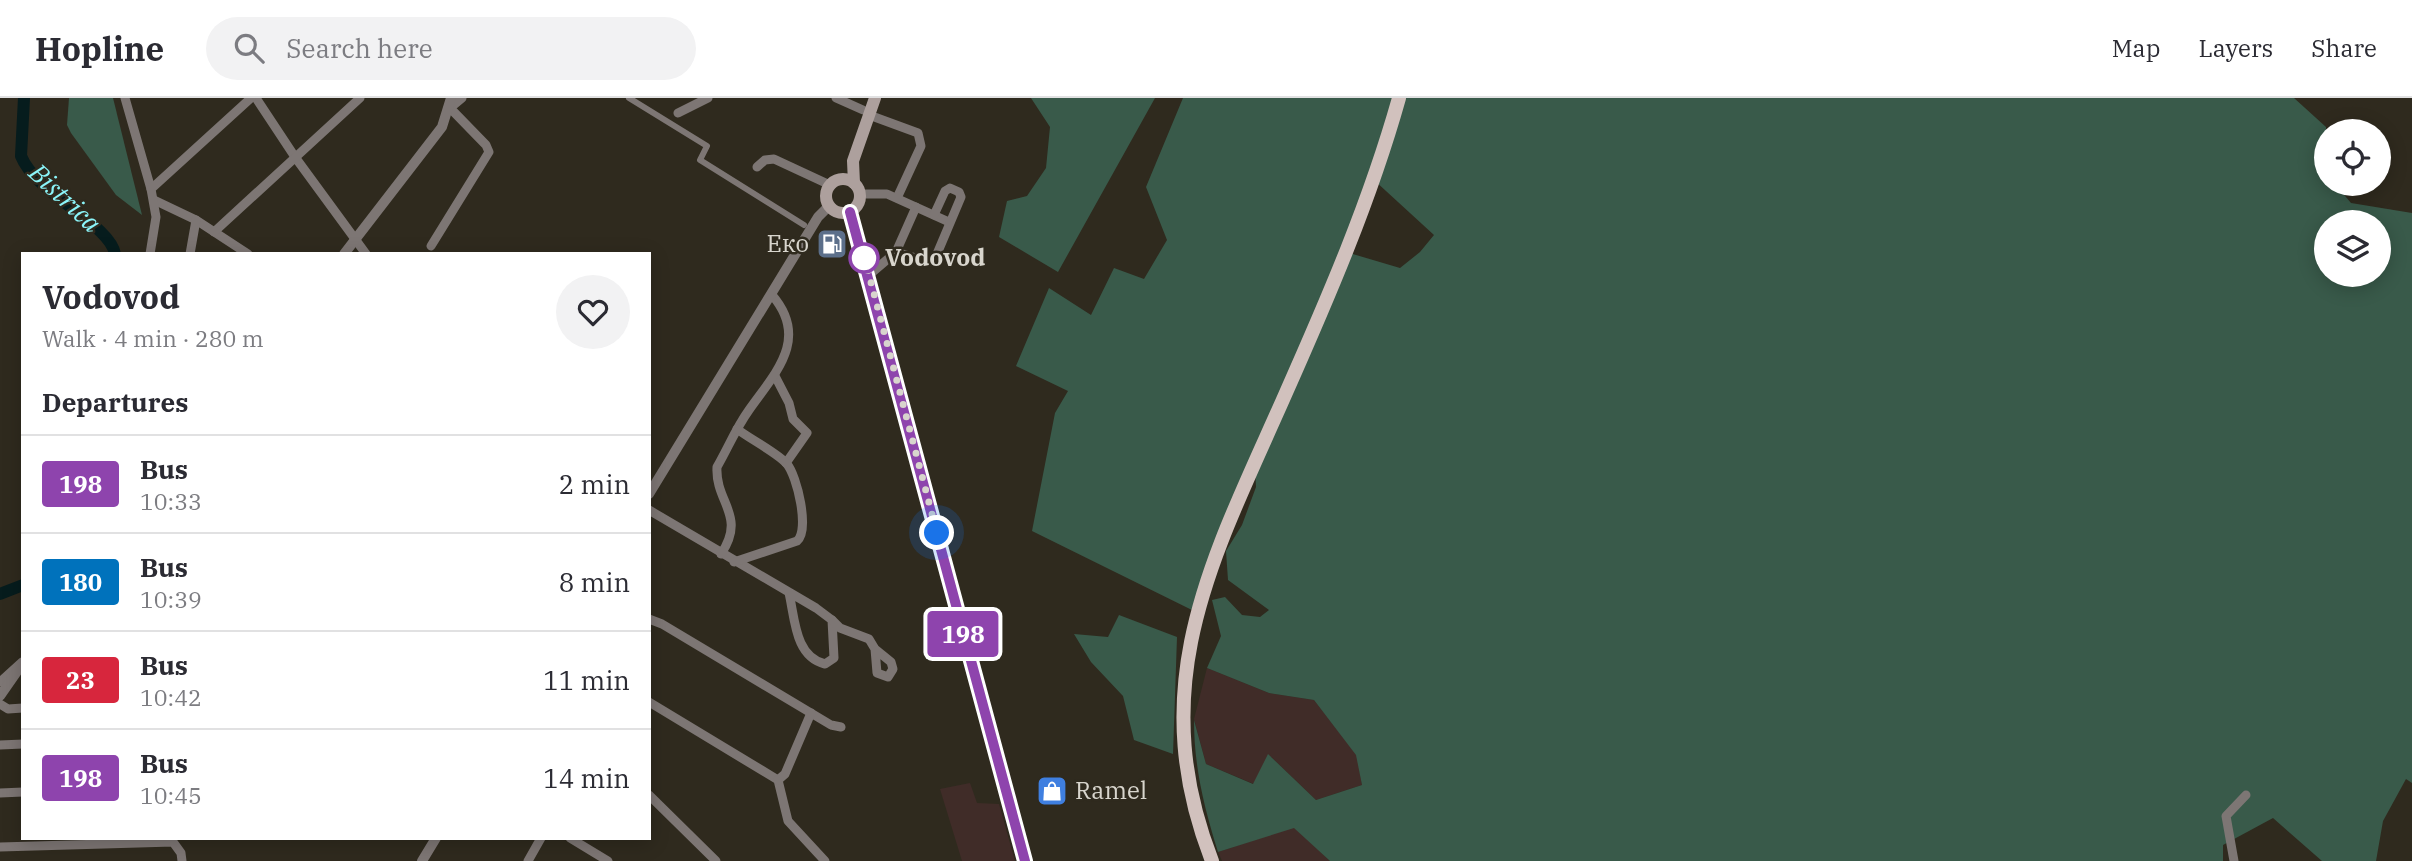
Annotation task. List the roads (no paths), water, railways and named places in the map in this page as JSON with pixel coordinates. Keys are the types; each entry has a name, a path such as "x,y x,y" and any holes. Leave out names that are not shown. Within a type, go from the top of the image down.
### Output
{"main road":[{"path":"867,108 852,168 858,204 850,212 839,213 829,206 826,196 867,108 875,98"},
{"path":"1212,861 1193,802 1184,741 1185,670 1196,612 1214,556 1344,260 1399,98"},
{"path":"834,182 857,188"},
{"path":"850,212 1025,861"}],"street":[{"path":"137,98 126,103 154,200 156,217 150,252"},
{"path":"151,189 251,98"},
{"path":"256,98 295,158 365,252"},
{"path":"214,232 360,98"},
{"path":"345,252 442,127 451,103 462,98"},
{"path":"629,98 707,146 700,160 804,225"},
{"path":"677,113 708,98"},
{"path":"836,98 867,108 918,133 922,139 897,198"},
{"path":"431,246 489,152 451,103"},
{"path":"757,167 769,159 781,160 834,182"},
{"path":"857,188 897,198 949,222"},
{"path":"896,252 929,262 934,261 961,197 959,192 950,188 945,191 934,215"},
{"path":"154,200 196,220 245,252"},
{"path":"651,491 821,214 829,206"},
{"path":"869,275 896,252 916,207"},
{"path":"190,252 196,220"},
{"path":"721,554 731,539 732,527 717,467 737,429 775,376 787,349 785,314 772,295"},
{"path":"775,376 793,419 807,433 786,463"},
{"path":"734,562 801,538 804,519 786,463 737,429"},
{"path":"651,511 789,593 841,628 865,635 875,649"},
{"path":"789,593 800,642 812,661 825,664 834,658 832,620"},
{"path":"651,621 663,624 831,726 841,727"},
{"path":"0,682 21,665"},
{"path":"0,696 21,666"},
{"path":"651,703 778,780 782,788 786,817 825,861"},
{"path":"0,704 8,709 21,708"},
{"path":"778,780 785,774 811,713"},
{"path":"0,745 21,744"},
{"path":"0,793 21,792"},
{"path":"2234,861 2226,816 2246,795"},
{"path":"651,797 716,861"},
{"path":"422,861 435,840"},
{"path":"528,861 540,840"},
{"path":"573,840 608,861"},
{"path":"0,848 173,842 181,853 181,861"}],"waterway":[{"name":"Bistrica","path":"24,98 21,156 29,170 100,231 114,252"},
{"name":"Bistrica","path":"0,594 21,586"}],"place":[{"name":"Еко","path":"832,244"},
{"name":"Vodovod","path":"864,258"},
{"name":"Ramel","path":"1052,791"}]}
